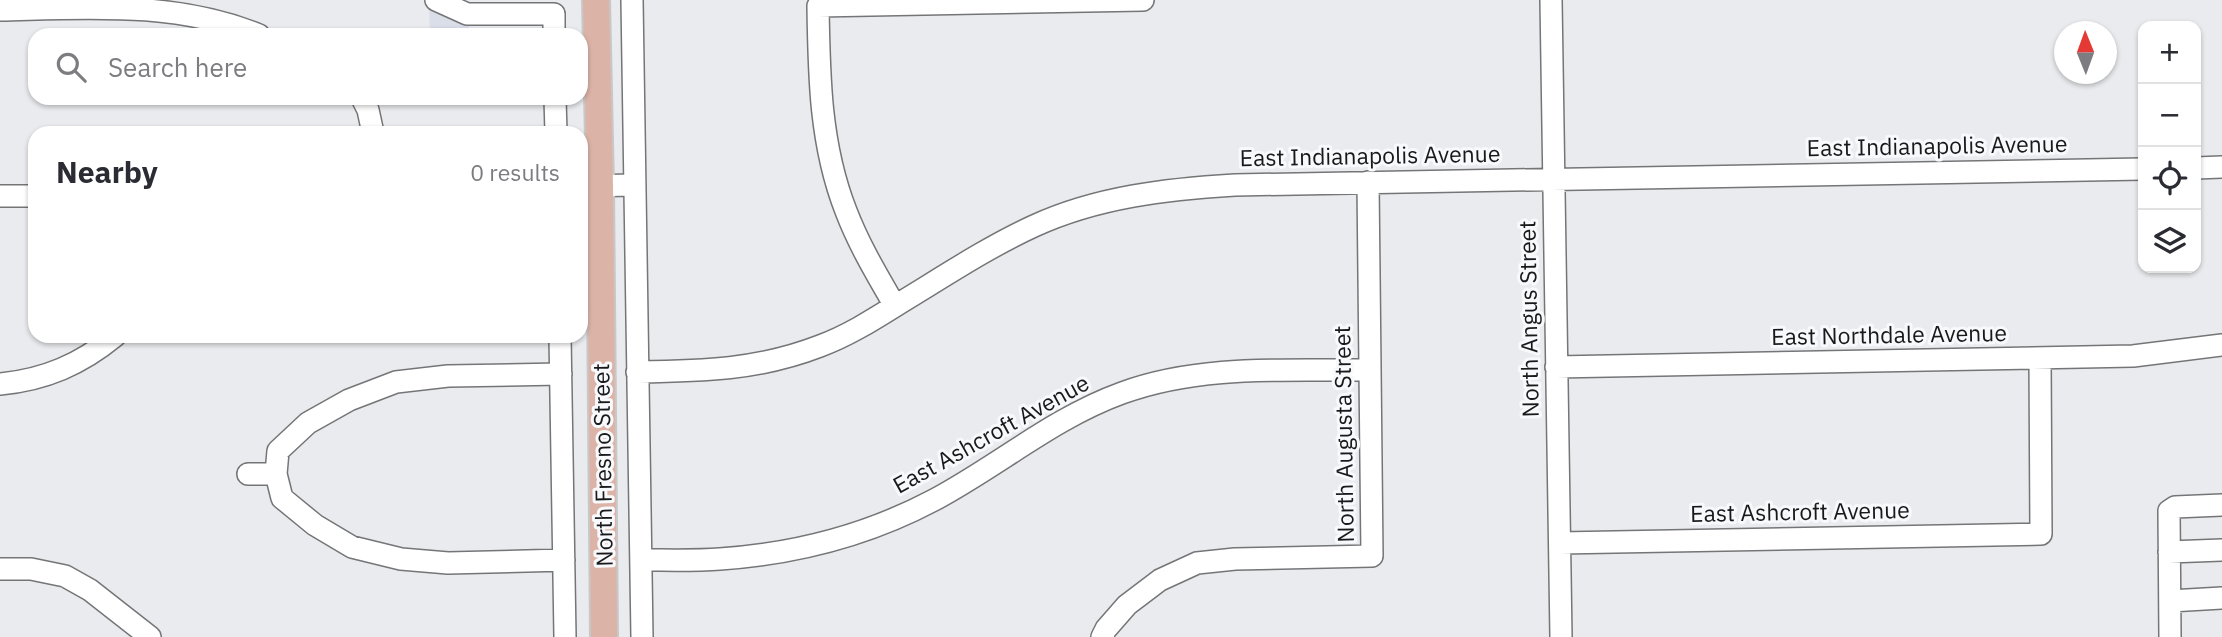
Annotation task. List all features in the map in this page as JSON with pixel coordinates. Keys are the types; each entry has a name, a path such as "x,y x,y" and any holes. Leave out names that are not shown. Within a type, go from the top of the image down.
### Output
{"main road":[{"name":"North Fresno Street","path":"596,0 590,186 604,637"}],"street":[{"path":"436,0 467,14 554,25"},
{"name":"North Fresno Street","path":"632,0 642,637"},
{"path":"895,306 863,251 833,171 822,118 818,6 1143,0"},
{"name":"North Angus Street","path":"1551,0 1561,637"},
{"path":"0,10 120,7 163,10 243,28"},
{"path":"366,105 371,126"},
{"path":"555,105 556,126"},
{"path":"2201,168 2222,167"},
{"name":"East Indianapolis Avenue","path":"638,372 716,371 772,362 821,346 862,327 1034,226 1085,208 1136,195 1186,188 1368,182 2138,169"},
{"name":"North Augusta Street","path":"1102,637 1127,605 1160,579 1197,564 1235,559 1372,556 1368,182"},
{"path":"590,186 635,185"},
{"path":"0,196 28,196"},
{"path":"0,384 46,376 72,366 106,343"},
{"name":"North Fresno Street","path":"560,343 565,637"},
{"name":"East Northdale Avenue","path":"1556,367 2133,356 2222,345"},
{"name":"East Ashcroft Avenue","path":"1560,543 2041,534 2040,358"},
{"name":"East Ashcroft Avenue","path":"640,560 720,559 773,553 827,542 870,528 933,500 1085,409 1158,381 1240,371 1369,370"},
{"path":"561,374 448,376 396,382 349,400 308,424 278,451 276,474 282,498 315,525 352,547 401,559 447,563 564,560"},
{"path":"248,474 276,474"},
{"path":"2170,637 2169,511 2175,507 2222,505"},
{"path":"2169,552 2222,550"},
{"path":"0,569 31,569 65,576 90,590 150,637"},
{"path":"2170,601 2222,598"}],"shaded area":[{"path":"429,7 469,24 469,28 430,28"}]}
